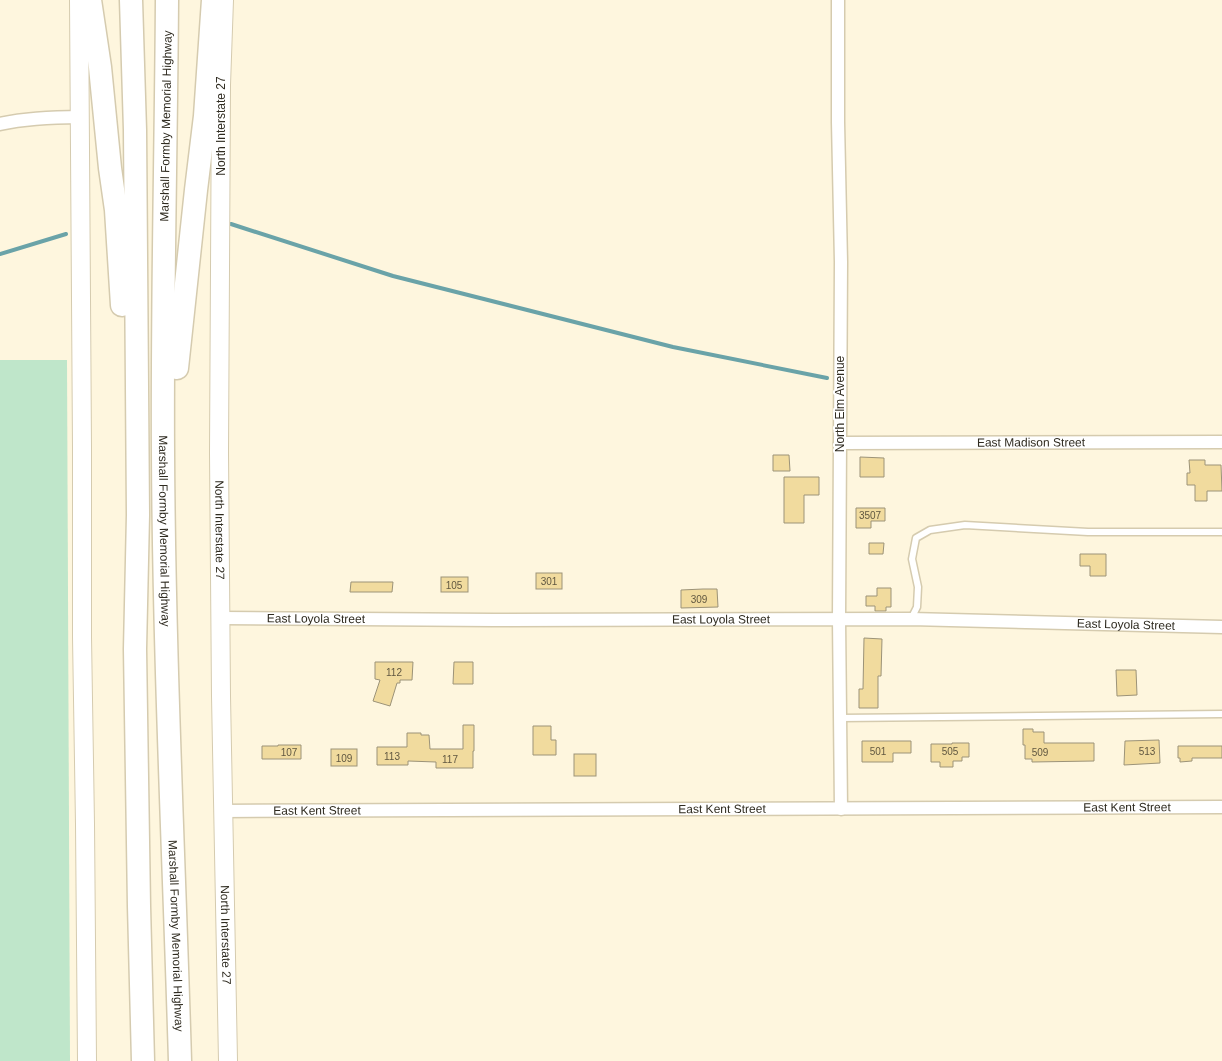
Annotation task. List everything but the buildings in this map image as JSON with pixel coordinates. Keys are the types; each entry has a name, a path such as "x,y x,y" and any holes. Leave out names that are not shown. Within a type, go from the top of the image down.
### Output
{"highway":[{"path":"90,0 100,67 123,308 128,581 135,625"},
{"name":"Marshall Formby Memorial Highway","path":"131,0 138,506 135,625 143,1061"},
{"name":"Marshall Formby Memorial Highway","path":"167,0 163,453 166,636 180,1060"},
{"path":"163,453 174,400 205,116 213,0"}],"main road":[{"path":"79,0 82,637 87,1061"},
{"name":"North Interstate 27","path":"224,0 221,85 219,443 222,811 228,1061"}],"street":[{"name":"North Elm Avenue","path":"838,0 841,262 839,619 841,808"},
{"path":"0,124 21,119 80,117"},
{"name":"East Madison Street","path":"840,443 1222,442"},
{"name":"East Loyola Street","path":"221,618 493,620 912,618 1222,627"},
{"name":"East Kent Street","path":"222,811 1222,807"}],"lane":[{"path":"912,618 917,607 918,587 912,559 916,538 930,530 965,525 1088,532 1222,532"},
{"path":"840,718 1222,714"}],"green space":[{"path":"0,360 67,360 70,1061 0,1061"}],"waterway":[{"path":"231,224 393,276 673,347 827,378"},
{"path":"0,254 66,234"}]}
